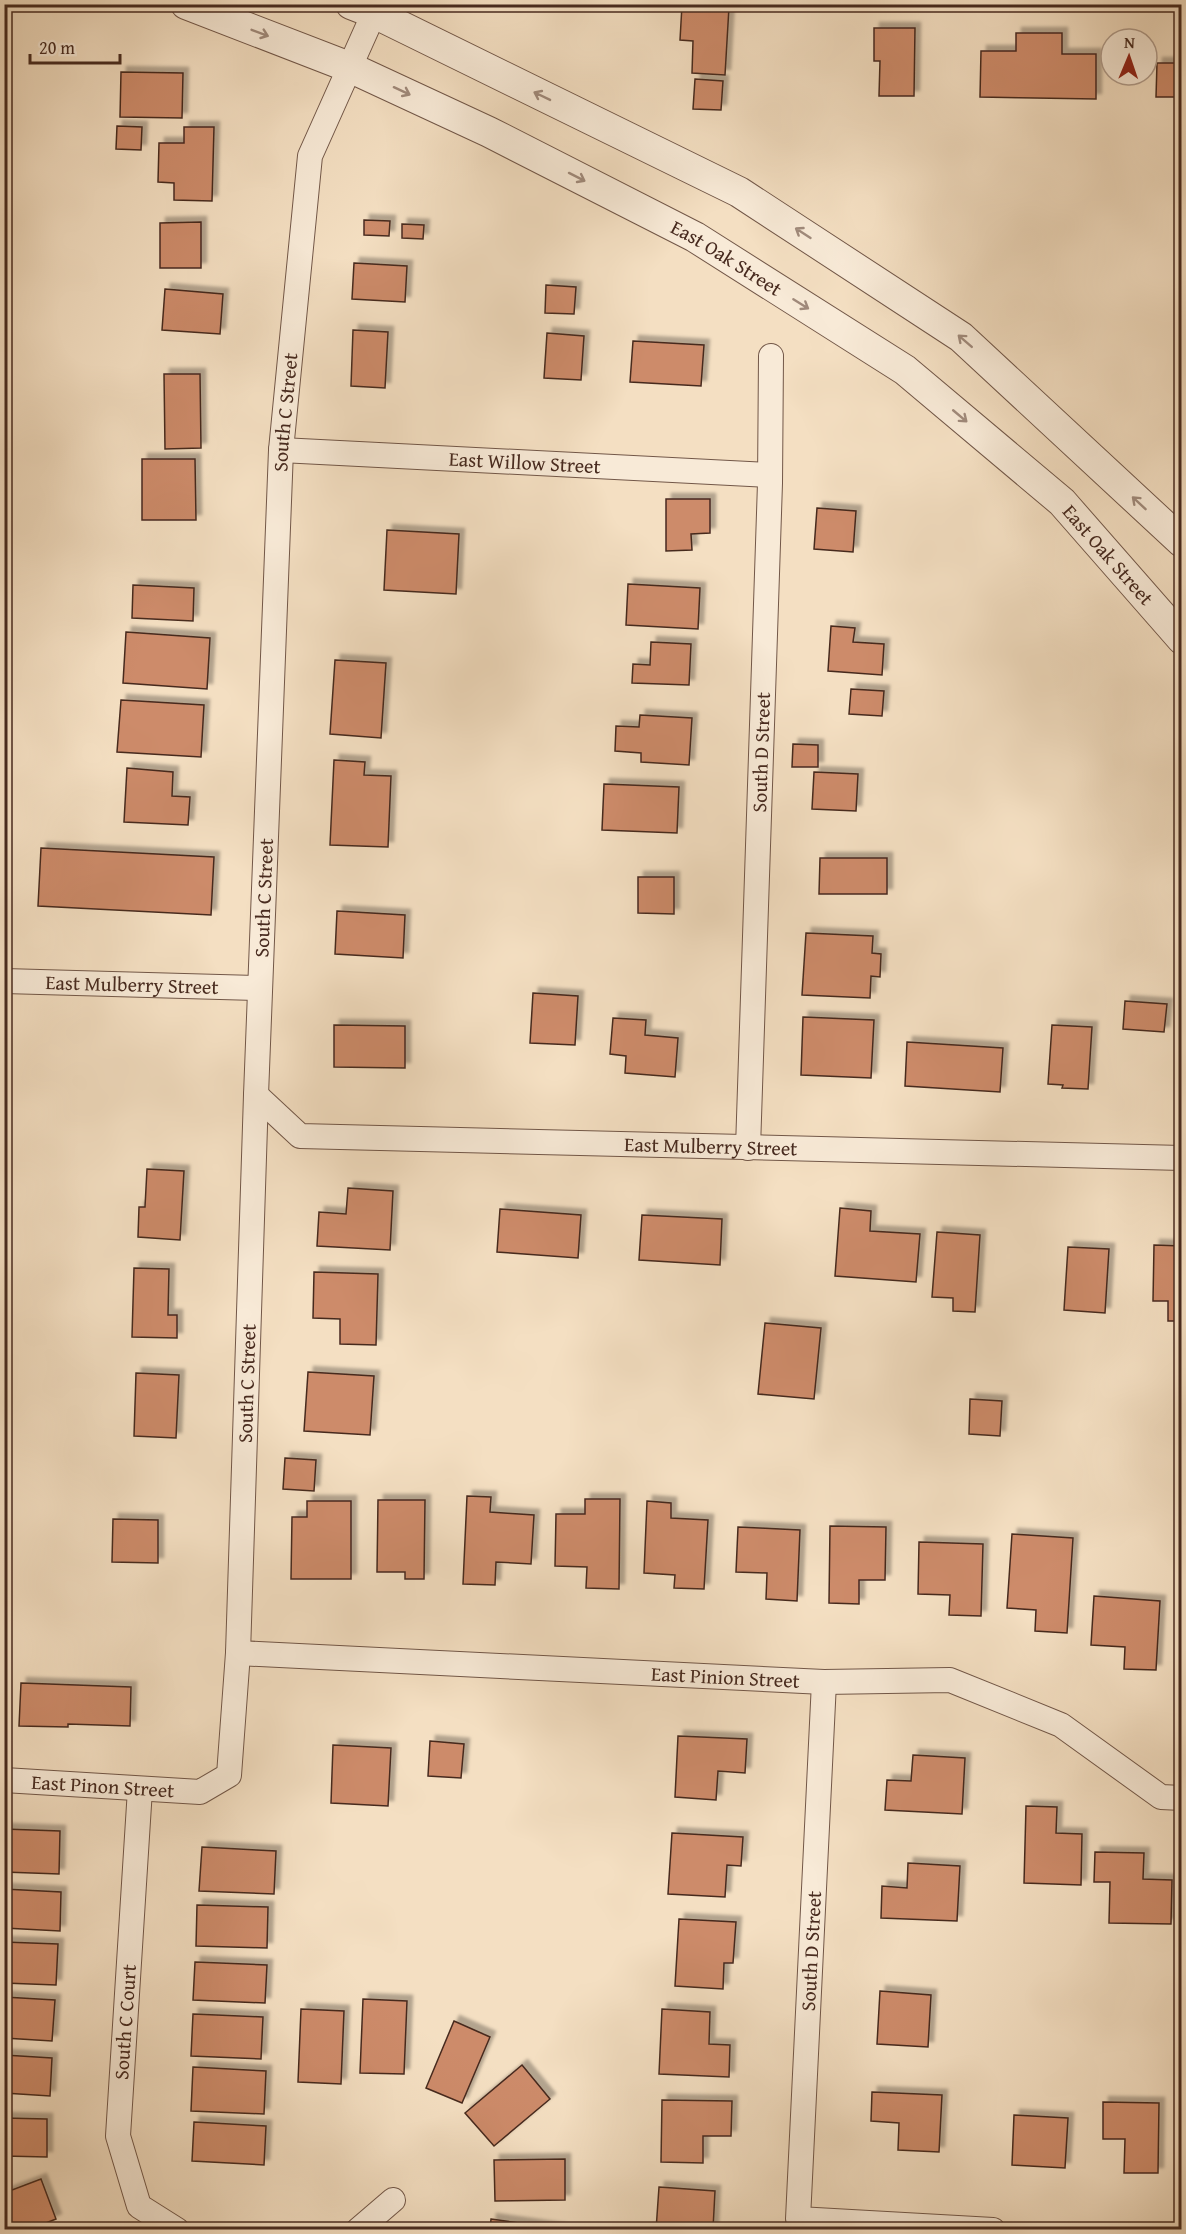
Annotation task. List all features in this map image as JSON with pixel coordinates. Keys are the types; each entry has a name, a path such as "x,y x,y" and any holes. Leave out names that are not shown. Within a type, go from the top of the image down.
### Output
{"street":[{"name":"East Oak Street","path":"186,4 349,66 489,132 695,237 905,370 1062,502 1182,639"},
{"name":"South C Street","path":"200,1792 229,1775 238,1653 256,1095 281,450 310,156 349,66 369,7"},
{"path":"369,7 740,192 961,337 1182,542"},
{"name":"South D Street","path":"748,1149 770,475 771,356"},
{"name":"East Willow Street","path":"281,450 770,475"},
{"name":"East Mulberry Street","path":"4,981 260,988"},
{"name":"East Mulberry Street","path":"256,1095 300,1136 748,1149 1182,1158"},
{"name":"East Pinion Street","path":"238,1653 824,1682 950,1680 1061,1725 1161,1797 1182,1798"},
{"name":"South D Street","path":"824,1682 798,2219 993,2229"},
{"name":"East Pinon Street","path":"4,1780 200,1792"},
{"name":"South C Court","path":"140,1789 118,2136 139,2206 177,2229"},
{"path":"358,2229 393,2200"}],"building":[{"path":"682,5 729,7 725,75 692,73 693,41 680,40"},
{"path":"874,28 915,28 914,96 879,96 880,61 874,61"},
{"path":"1016,33 1062,33 1062,54 1096,54 1096,99 980,97 981,51 1016,51"},
{"path":"1159,63 1182,63 1182,97 1156,97 1156,87 1159,87"},
{"path":"121,72 183,73 182,118 120,117"},
{"path":"695,79 723,81 721,110 693,109"},
{"path":"117,126 142,127 141,150 116,149"},
{"path":"184,127 214,127 212,201 174,200 174,183 158,182 159,143 184,143"},
{"path":"364,220 390,221 389,236 364,235"},
{"path":"201,222 201,268 160,268 160,223"},
{"path":"402,224 424,225 423,239 402,238"},
{"path":"354,263 407,266 405,302 352,299"},
{"path":"546,285 576,287 574,314 545,313"},
{"path":"165,289 223,294 220,334 162,330"},
{"path":"353,330 388,332 385,388 351,386"},
{"path":"547,333 584,336 581,380 544,378"},
{"path":"633,341 704,345 701,386 630,382"},
{"path":"164,374 200,374 201,448 165,449"},
{"path":"142,459 195,459 196,520 142,520"},
{"path":"666,499 710,499 710,533 691,534 692,550 666,551"},
{"path":"817,508 856,511 853,552 814,549"},
{"path":"387,530 459,534 456,594 384,590"},
{"path":"628,584 700,588 698,629 626,625"},
{"path":"133,585 194,588 193,621 132,618"},
{"path":"831,626 855,628 853,642 884,644 882,675 828,671"},
{"path":"126,632 210,638 207,689 123,683"},
{"path":"651,642 691,644 689,685 632,683 633,664 650,665"},
{"path":"335,660 386,663 381,738 330,734"},
{"path":"851,689 884,691 882,716 849,714"},
{"path":"121,700 204,705 201,757 117,752"},
{"path":"640,715 692,718 689,765 641,762 641,753 615,751 616,726 639,727"},
{"path":"793,744 818,745 818,767 792,767"},
{"path":"334,760 365,762 364,775 391,776 388,847 330,845"},
{"path":"127,768 173,772 172,796 190,797 188,825 124,822"},
{"path":"814,772 858,774 856,811 812,809"},
{"path":"604,784 679,787 677,833 602,830"},
{"path":"41,848 214,857 211,915 38,906"},
{"path":"820,858 887,858 887,894 819,894"},
{"path":"638,877 674,877 674,914 638,913"},
{"path":"337,911 405,915 403,958 335,954"},
{"path":"806,933 873,936 872,953 881,954 880,977 871,976 870,998 802,995"},
{"path":"533,993 578,996 575,1045 530,1043"},
{"path":"1125,1001 1167,1004 1164,1032 1123,1029"},
{"path":"803,1017 874,1020 871,1078 801,1075"},
{"path":"613,1018 646,1020 645,1035 678,1038 675,1077 625,1073 626,1056 610,1054"},
{"path":"334,1025 405,1026 405,1068 334,1067"},
{"path":"1052,1025 1092,1027 1088,1089 1062,1088 1063,1085 1048,1084"},
{"path":"907,1042 1003,1048 1000,1092 905,1086"},
{"path":"147,1169 184,1171 180,1240 138,1237 139,1207 145,1207"},
{"path":"348,1188 393,1191 390,1250 317,1246 319,1212 346,1214"},
{"path":"840,1208 871,1211 870,1231 920,1234 916,1282 835,1276"},
{"path":"500,1209 581,1215 578,1258 497,1252"},
{"path":"642,1215 722,1219 720,1265 639,1260"},
{"path":"937,1232 980,1235 975,1312 953,1311 953,1298 932,1297"},
{"path":"1154,1245 1182,1246 1182,1321 1168,1321 1168,1301 1153,1301"},
{"path":"1068,1247 1109,1249 1105,1313 1064,1310"},
{"path":"134,1268 169,1269 168,1315 177,1315 177,1338 132,1337"},
{"path":"314,1272 378,1274 376,1345 340,1344 340,1319 313,1318"},
{"path":"765,1323 821,1328 814,1399 758,1394"},
{"path":"308,1372 374,1376 370,1435 304,1431"},
{"path":"136,1373 179,1375 176,1438 134,1436"},
{"path":"970,1399 1002,1401 1000,1436 969,1434"},
{"path":"285,1458 316,1460 314,1491 283,1489"},
{"path":"467,1496 491,1497 490,1512 534,1515 531,1564 496,1562 495,1585 463,1584"},
{"path":"585,1499 620,1499 619,1589 586,1588 587,1567 555,1566 556,1514 585,1514"},
{"path":"378,1500 425,1500 424,1579 405,1579 405,1572 377,1572"},
{"path":"307,1501 351,1501 351,1579 291,1579 292,1517 307,1517"},
{"path":"647,1501 671,1503 671,1518 708,1520 704,1589 674,1588 675,1575 644,1573"},
{"path":"113,1519 158,1520 158,1563 112,1562"},
{"path":"830,1526 886,1527 885,1580 859,1580 859,1604 829,1603"},
{"path":"738,1527 800,1530 797,1601 766,1599 767,1573 736,1572"},
{"path":"1012,1534 1073,1538 1067,1633 1035,1631 1036,1610 1007,1608"},
{"path":"919,1542 983,1544 981,1616 949,1615 950,1595 918,1594"},
{"path":"1094,1596 1160,1601 1156,1670 1124,1669 1125,1647 1091,1645"},
{"path":"1181,1635 1182,1688 1178,1688"},
{"path":"21,1683 131,1687 130,1726 68,1724 68,1727 19,1726"},
{"path":"678,1736 747,1739 745,1773 718,1771 716,1800 675,1797"},
{"path":"430,1741 464,1744 461,1778 428,1776"},
{"path":"333,1745 391,1748 388,1806 331,1803"},
{"path":"913,1755 965,1758 962,1814 885,1810 887,1780 911,1781"},
{"path":"1026,1806 1057,1807 1056,1833 1082,1834 1081,1885 1024,1883"},
{"path":"4,1829 60,1831 59,1874 4,1872"},
{"path":"672,1833 743,1837 741,1866 727,1865 725,1897 668,1894"},
{"path":"202,1847 276,1851 274,1894 199,1891"},
{"path":"1095,1852 1144,1853 1143,1879 1172,1880 1171,1924 1109,1923 1110,1882 1094,1882"},
{"path":"908,1863 960,1866 957,1921 881,1918 882,1886 907,1888"},
{"path":"4,1889 61,1892 60,1931 4,1928"},
{"path":"197,1905 268,1907 267,1948 196,1946"},
{"path":"679,1919 736,1922 733,1963 724,1963 723,1989 675,1986"},
{"path":"4,1942 58,1944 56,1985 4,1983"},
{"path":"195,1962 267,1965 265,2003 193,2000"},
{"path":"880,1991 931,1995 928,2047 877,2044"},
{"path":"4,1997 55,2000 52,2041 4,2038"},
{"path":"363,1999 407,2001 404,2074 360,2073"},
{"path":"301,2009 344,2011 341,2084 298,2082"},
{"path":"662,2009 710,2012 709,2044 730,2045 729,2077 659,2074"},
{"path":"193,2014 263,2017 261,2059 191,2056"},
{"path":"454,2021 490,2037 462,2103 426,2088"},
{"path":"4,2055 52,2058 50,2096 4,2093"},
{"path":"522,2065 550,2099 494,2146 465,2113"},
{"path":"193,2067 266,2071 264,2114 191,2111"},
{"path":"872,2092 942,2095 939,2152 898,2150 899,2123 871,2121"},
{"path":"662,2100 732,2101 731,2136 703,2136 703,2163 661,2162"},
{"path":"1103,2102 1159,2103 1158,2173 1124,2173 1125,2139 1103,2139"},
{"path":"1014,2115 1068,2118 1065,2168 1012,2165"},
{"path":"4,2118 47,2119 47,2157 4,2156"},
{"path":"194,2122 266,2126 264,2165 192,2161"},
{"path":"565,2159 565,2200 495,2201 494,2160"},
{"path":"41,2179 56,2219 28,2230 4,2230 4,2193"},
{"path":"659,2187 715,2191 713,2229 656,2230"},
{"path":"491,2219 561,2229 561,2230 490,2230"}]}
